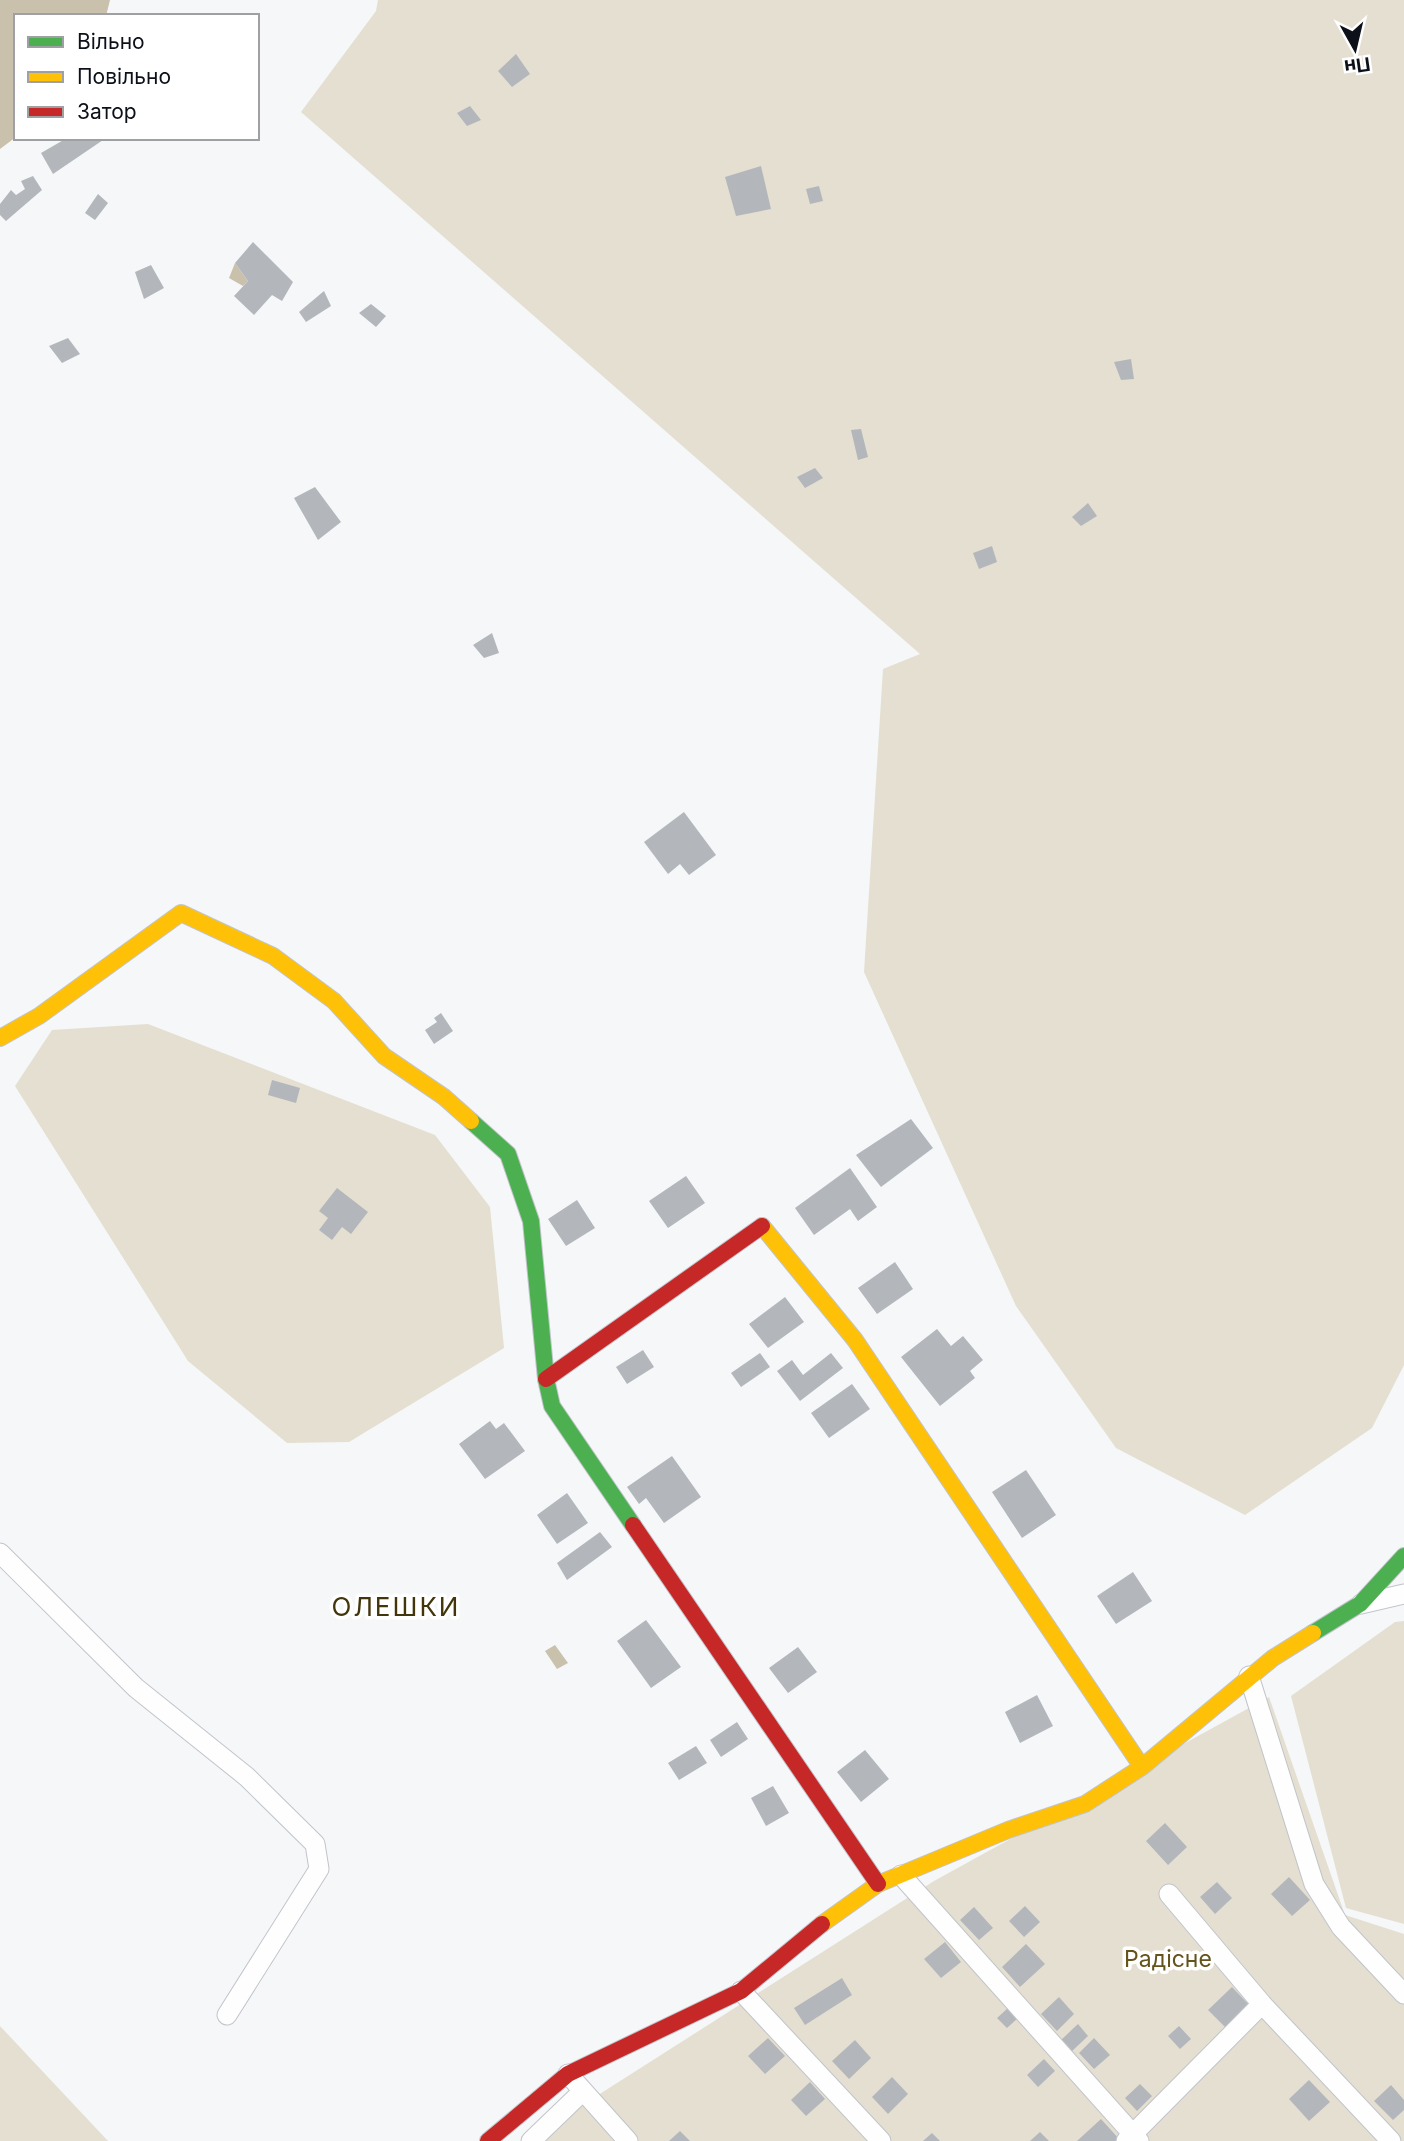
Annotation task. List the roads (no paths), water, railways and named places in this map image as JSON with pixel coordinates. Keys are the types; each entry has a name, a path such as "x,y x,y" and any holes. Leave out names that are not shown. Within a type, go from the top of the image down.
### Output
{"street":[{"path":"0,1038 39,1016 181,913 273,956 334,1001 384,1056 444,1097 508,1153 531,1221 546,1379 552,1406 877,1884"},
{"path":"546,1379 763,1224 856,1340 1142,1767"},
{"path":"0,1553 136,1688 247,1777 315,1844 319,1869 227,2015"},
{"path":"488,2141 568,2074 741,1991 814,1930 877,1884 1008,1830 1085,1804 1142,1767 1273,1658 1360,1604 1404,1556"},
{"path":"1360,1604 1404,1594"},
{"path":"1249,1676 1314,1884 1341,1927 1404,1994"},
{"path":"901,1875 1133,2139 1262,2004"},
{"path":"1170,1894 1262,2004 1391,2141"},
{"path":"741,1991 881,2141"},
{"path":"568,2074 628,2141"},
{"path":"531,2141 583,2091"}],"district":[{"name":"ОЛЕШКИ","path":"396,1606"}],"park label":[{"name":"Радісне","path":"1168,1959"}]}
